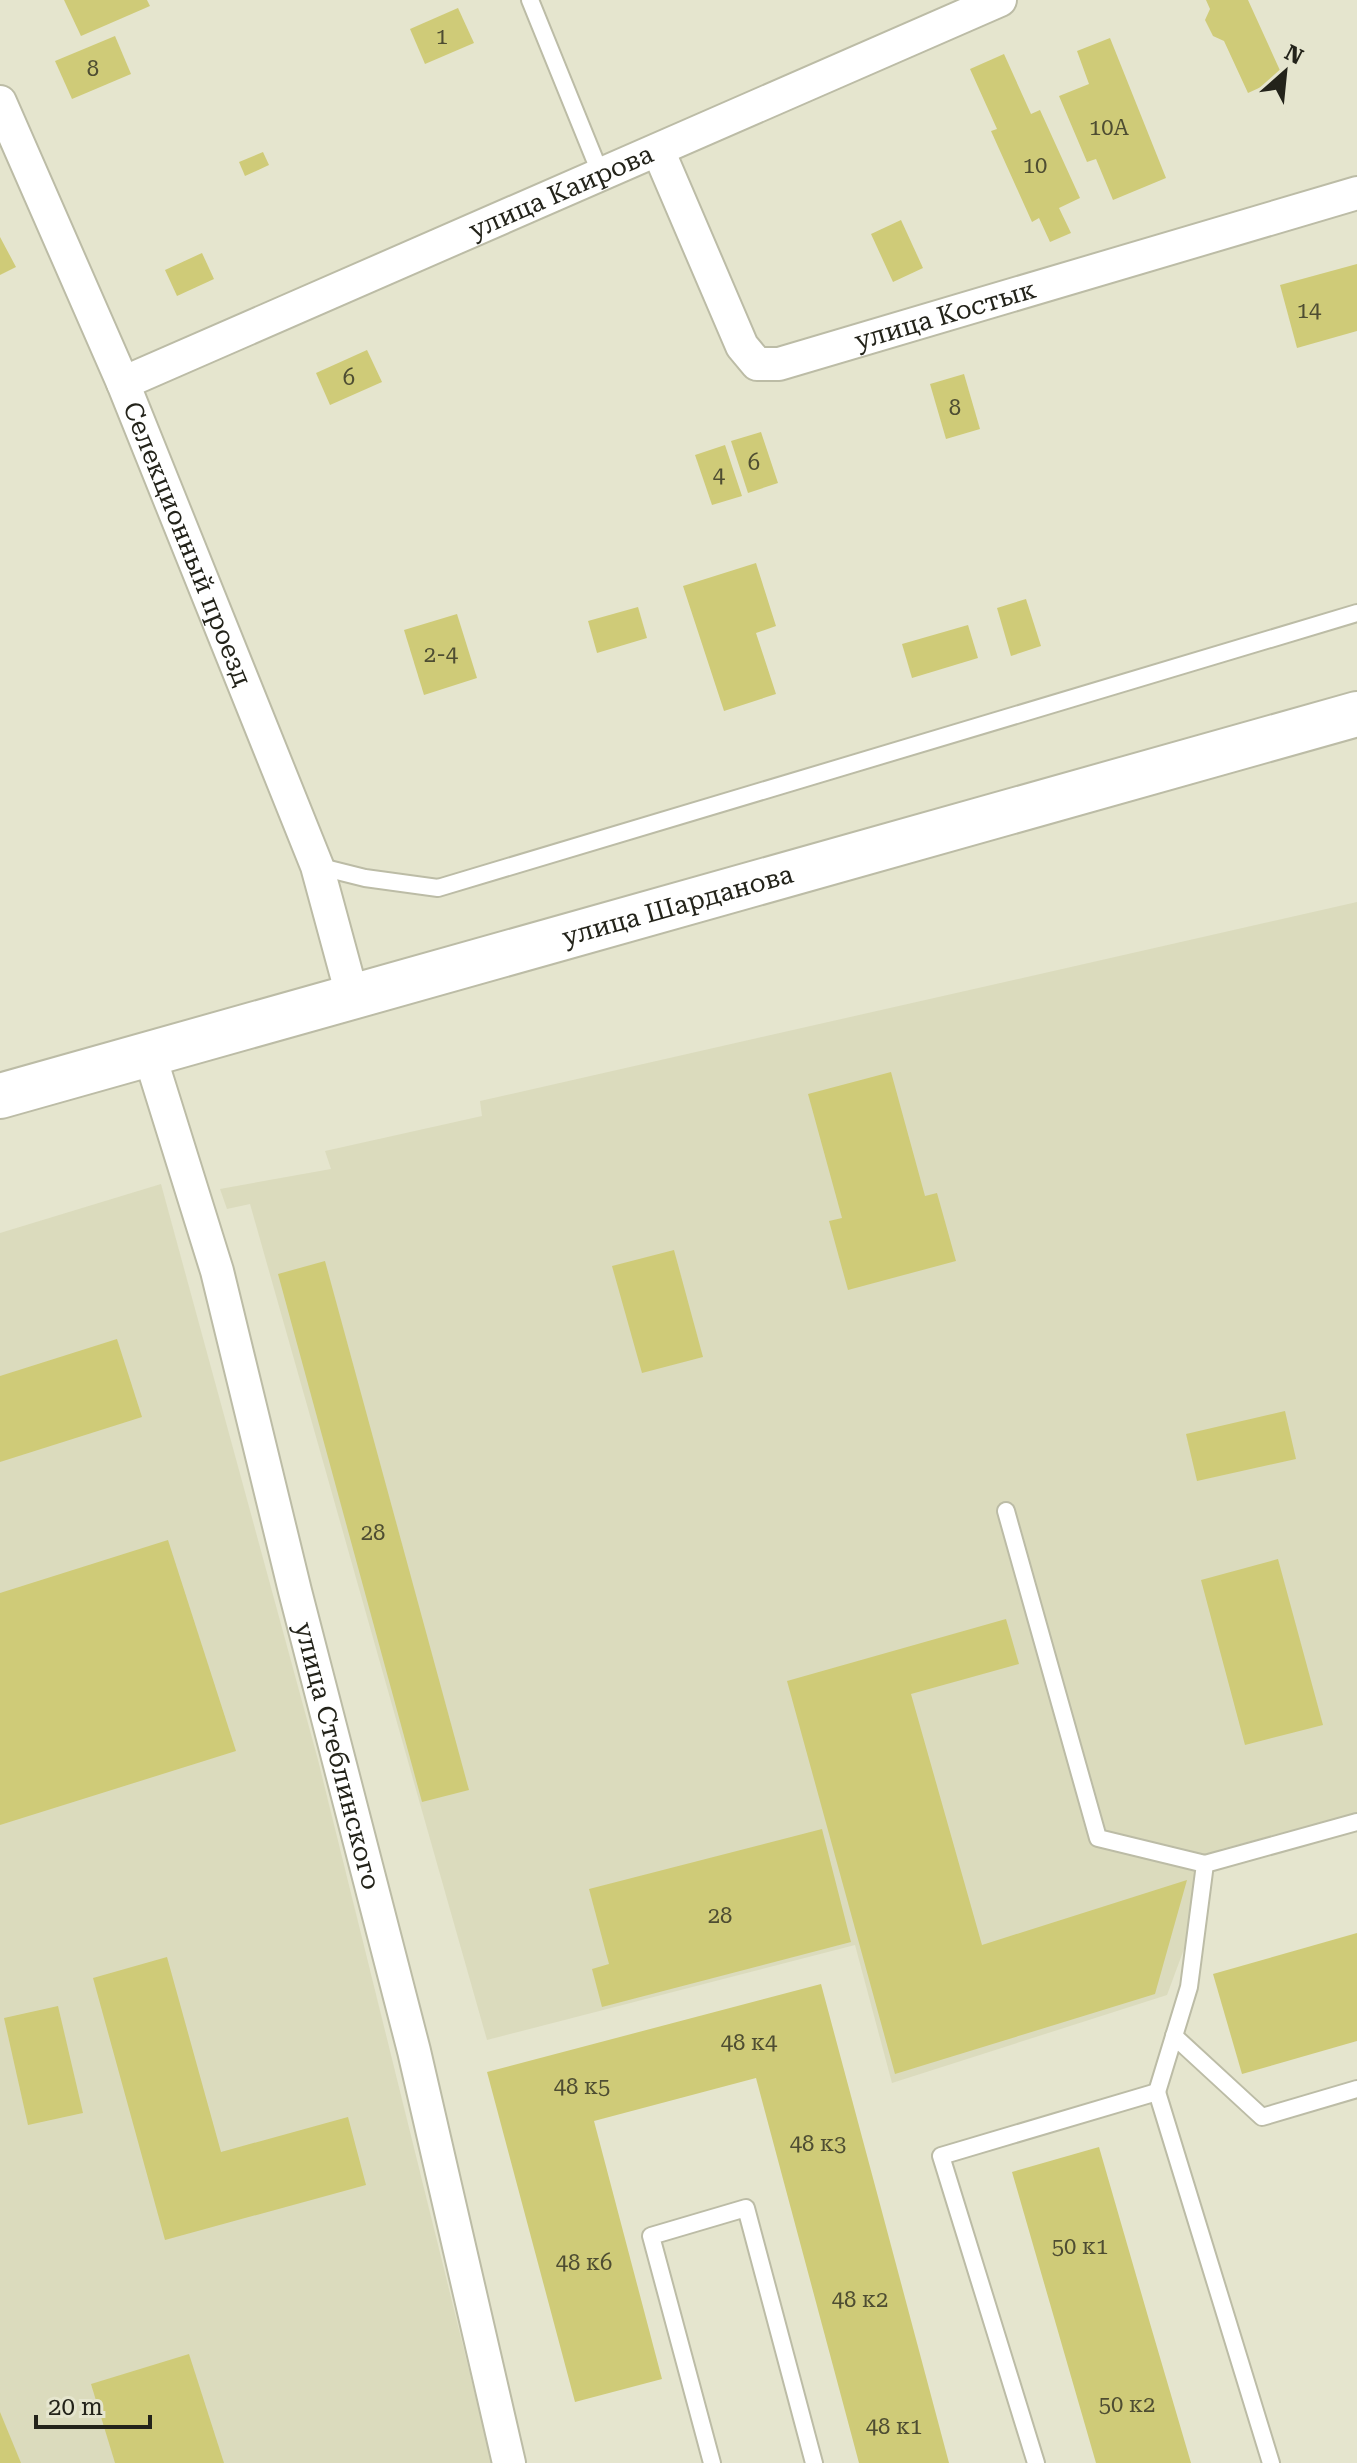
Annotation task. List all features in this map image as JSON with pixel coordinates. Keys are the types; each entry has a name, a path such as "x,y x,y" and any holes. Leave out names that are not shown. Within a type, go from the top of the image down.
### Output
{"main road":[{"name":"улица Шарданова","path":"0,1096 1357,714"}],"street":[{"name":"улица Каирова","path":"123,383 1000,0"},
{"name":"Селекционный проезд","path":"0,102 123,383 317,866 352,995"},
{"name":"улица Костык","path":"658,150 742,346 757,364 779,364 1357,193"},
{"name":"улица Стеблинского","path":"149,1053 217,1271 295,1591 414,2051 509,2463"}],"lane":[{"path":"530,0 601,175"},
{"path":"317,866 365,878 438,888 1357,613"},
{"path":"1006,1511 1098,1838 1205,1864 1357,1822"},
{"path":"1205,1864 1189,1987 1157,2092 1271,2463"},
{"path":"1174,2036 1262,2117 1357,2089"},
{"path":"1036,2463 941,2156 1157,2092"},
{"path":"712,2463 651,2236 746,2208 814,2463"}],"shaded area":[{"path":"1357,902 1357,1813 1221,1849 1167,1995 892,2083 855,1945 487,2040 250,1204 227,1209 220,1189 331,1169 325,1151 482,1116 480,1101"},
{"path":"161,1184 318,1760 492,2463 0,2463 0,1233"}],"building":[{"path":"64,0 147,0 150,6 81,36"},
{"path":"1206,0 1248,0 1283,77 1248,93 1224,41 1213,36 1205,20 1210,9"},
{"path":"458,8 474,43 425,64 410,29"},
{"path":"115,36 131,74 72,99 55,61"},
{"path":"1110,38 1166,178 1113,200 1096,159 1087,162 1059,96 1089,84 1077,51"},
{"path":"1004,54 1031,114 1040,110 1080,198 1059,208 1071,233 1050,242 1039,218 1032,222 991,131 997,129 970,69"},
{"path":"263,152 269,165 245,176 239,162"},
{"path":"901,220 923,268 893,282 871,234"},
{"path":"0,237 16,267 0,275"},
{"path":"202,253 214,279 177,296 165,270"},
{"path":"1357,264 1357,331 1297,348 1280,285"},
{"path":"367,350 382,382 330,405 316,373"},
{"path":"964,374 980,429 946,439 930,384"},
{"path":"761,432 778,483 748,493 731,441"},
{"path":"725,445 742,496 712,505 695,455"},
{"path":"756,563 776,626 756,633 776,694 724,711 683,586"},
{"path":"1026,599 1041,646 1011,656 997,608"},
{"path":"638,607 647,638 597,653 588,621"},
{"path":"457,614 477,678 424,695 404,630"},
{"path":"968,625 978,658 912,678 902,644"},
{"path":"891,1072 925,1196 937,1193 956,1261 848,1290 829,1221 842,1218 808,1094"},
{"path":"674,1250 703,1357 642,1373 612,1266"},
{"path":"325,1261 469,1790 422,1802 278,1274"},
{"path":"117,1339 142,1417 0,1462 0,1376"},
{"path":"1285,1411 1296,1459 1197,1481 1186,1434"},
{"path":"168,1540 236,1751 0,1825 0,1593"},
{"path":"1278,1559 1323,1725 1245,1745 1201,1580"},
{"path":"1006,1619 1019,1664 911,1694 982,1945 1187,1880 1155,1994 895,2074 787,1681"},
{"path":"822,1829 851,1942 602,2007 592,1969 609,1964 589,1889"},
{"path":"1357,1933 1357,2041 1242,2074 1213,1974"},
{"path":"167,1957 221,2152 348,2117 366,2185 165,2240 93,1978"},
{"path":"821,1984 949,2463 859,2463 756,2078 594,2121 662,2379 575,2402 487,2072"},
{"path":"58,2006 83,2113 28,2125 4,2018"},
{"path":"1099,2147 1191,2463 1096,2463 1012,2172"},
{"path":"189,2354 224,2463 115,2463 91,2384"},
{"path":"0,2412 21,2463 0,2463"}]}
